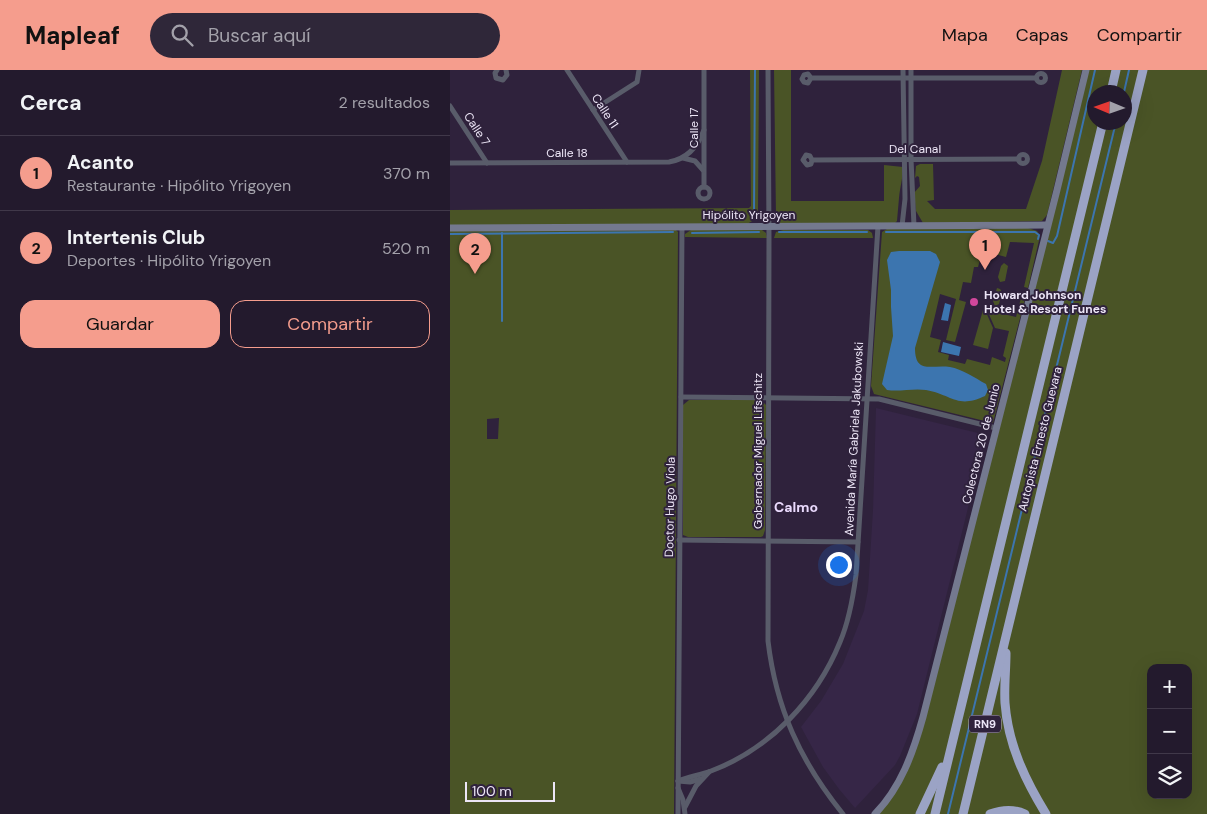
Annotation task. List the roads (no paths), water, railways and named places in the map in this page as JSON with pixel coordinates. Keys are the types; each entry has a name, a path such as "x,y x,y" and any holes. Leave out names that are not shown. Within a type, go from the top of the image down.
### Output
{"highway":[{"path":"1113,85 1116,70"},
{"name":"Autopista Ernesto Guevara","path":"963,814 1143,70"},
{"name":"Autopista Ernesto Guevara","path":"935,814 1101,130"},
{"path":"1007,635 1004,693 1007,726 1021,767 1046,814"},
{"path":"920,814 938,779 956,730"},
{"path":"990,814 1006,810 1025,814"}],"main road":[{"name":"Colectora 20 de Junio","path":"875,814 892,795 915,744 1058,190 1086,70"},
{"name":"Hipólito Yrigoyen","path":"450,228 1048,225"}],"street":[{"path":"497,70 495,75 500,80 506,78 507,70"},
{"name":"Calle 11","path":"567,70 627,162"},
{"path":"593,110 637,82 639,70"},
{"name":"Calle 17","path":"704,70 704,187"},
{"name":"Gobernador Miguel Lifschitz","path":"768,70 768,641 775,683 793,738 813,774 843,814"},
{"path":"902,226 905,198 903,70"},
{"path":"911,70 911,159 914,226"},
{"path":"811,78 1036,78"},
{"name":"Calle 7","path":"450,106 487,163"},
{"path":"683,158 696,146 704,130"},
{"path":"683,158 695,161 704,171"},
{"name":"Calle 18","path":"450,163 669,162 683,158"},
{"name":"Del Canal","path":"812,160 1019,159"},
{"name":"Avenida María Gabriela Jakubowski","path":"684,807 691,792 710,772 757,746 787,721 814,691 841,640 854,594 878,226"},
{"name":"Doctor Hugo Viola","path":"678,814 682,227"},
{"path":"681,397 878,399 996,428"},
{"path":"679,540 858,542"},
{"name":"Avenida María Gabriela Jakubowski","path":"678,781 710,772"},
{"path":"678,781 690,782 702,779"},
{"name":"Doctor Hugo Viola","path":"678,787 682,795 684,814"}],"water":[{"path":"930,251 936,254 940,262 915,348 918,362 926,366 950,367 968,374 986,384 988,390 985,396 976,400 961,401 926,390 887,390 882,384 893,336 891,290 887,260 891,252"},
{"path":"945,303 951,305 948,321 941,320"},
{"path":"943,342 961,347 959,356 941,352"}],"waterway":[{"path":"754,212 755,70"},
{"path":"1048,241 1053,243 1057,236 1095,70"},
{"path":"1126,85 1129,70"},
{"path":"948,814 1114,130"},
{"path":"450,234 673,232"},
{"path":"692,233 759,232"},
{"path":"779,232 867,232"},
{"path":"886,232 984,232"},
{"path":"988,232 1035,232 1039,235 1038,239"},
{"path":"502,233 502,321"}],"place":[{"name":"Acanto","path":"985,270"},
{"name":"Intertenis Club","path":"475,274"},
{"name":"Howard Johnson Hotel & Resort Funes","path":"974,302"}],"district":[{"name":"Calmo","path":"796,507"}]}
